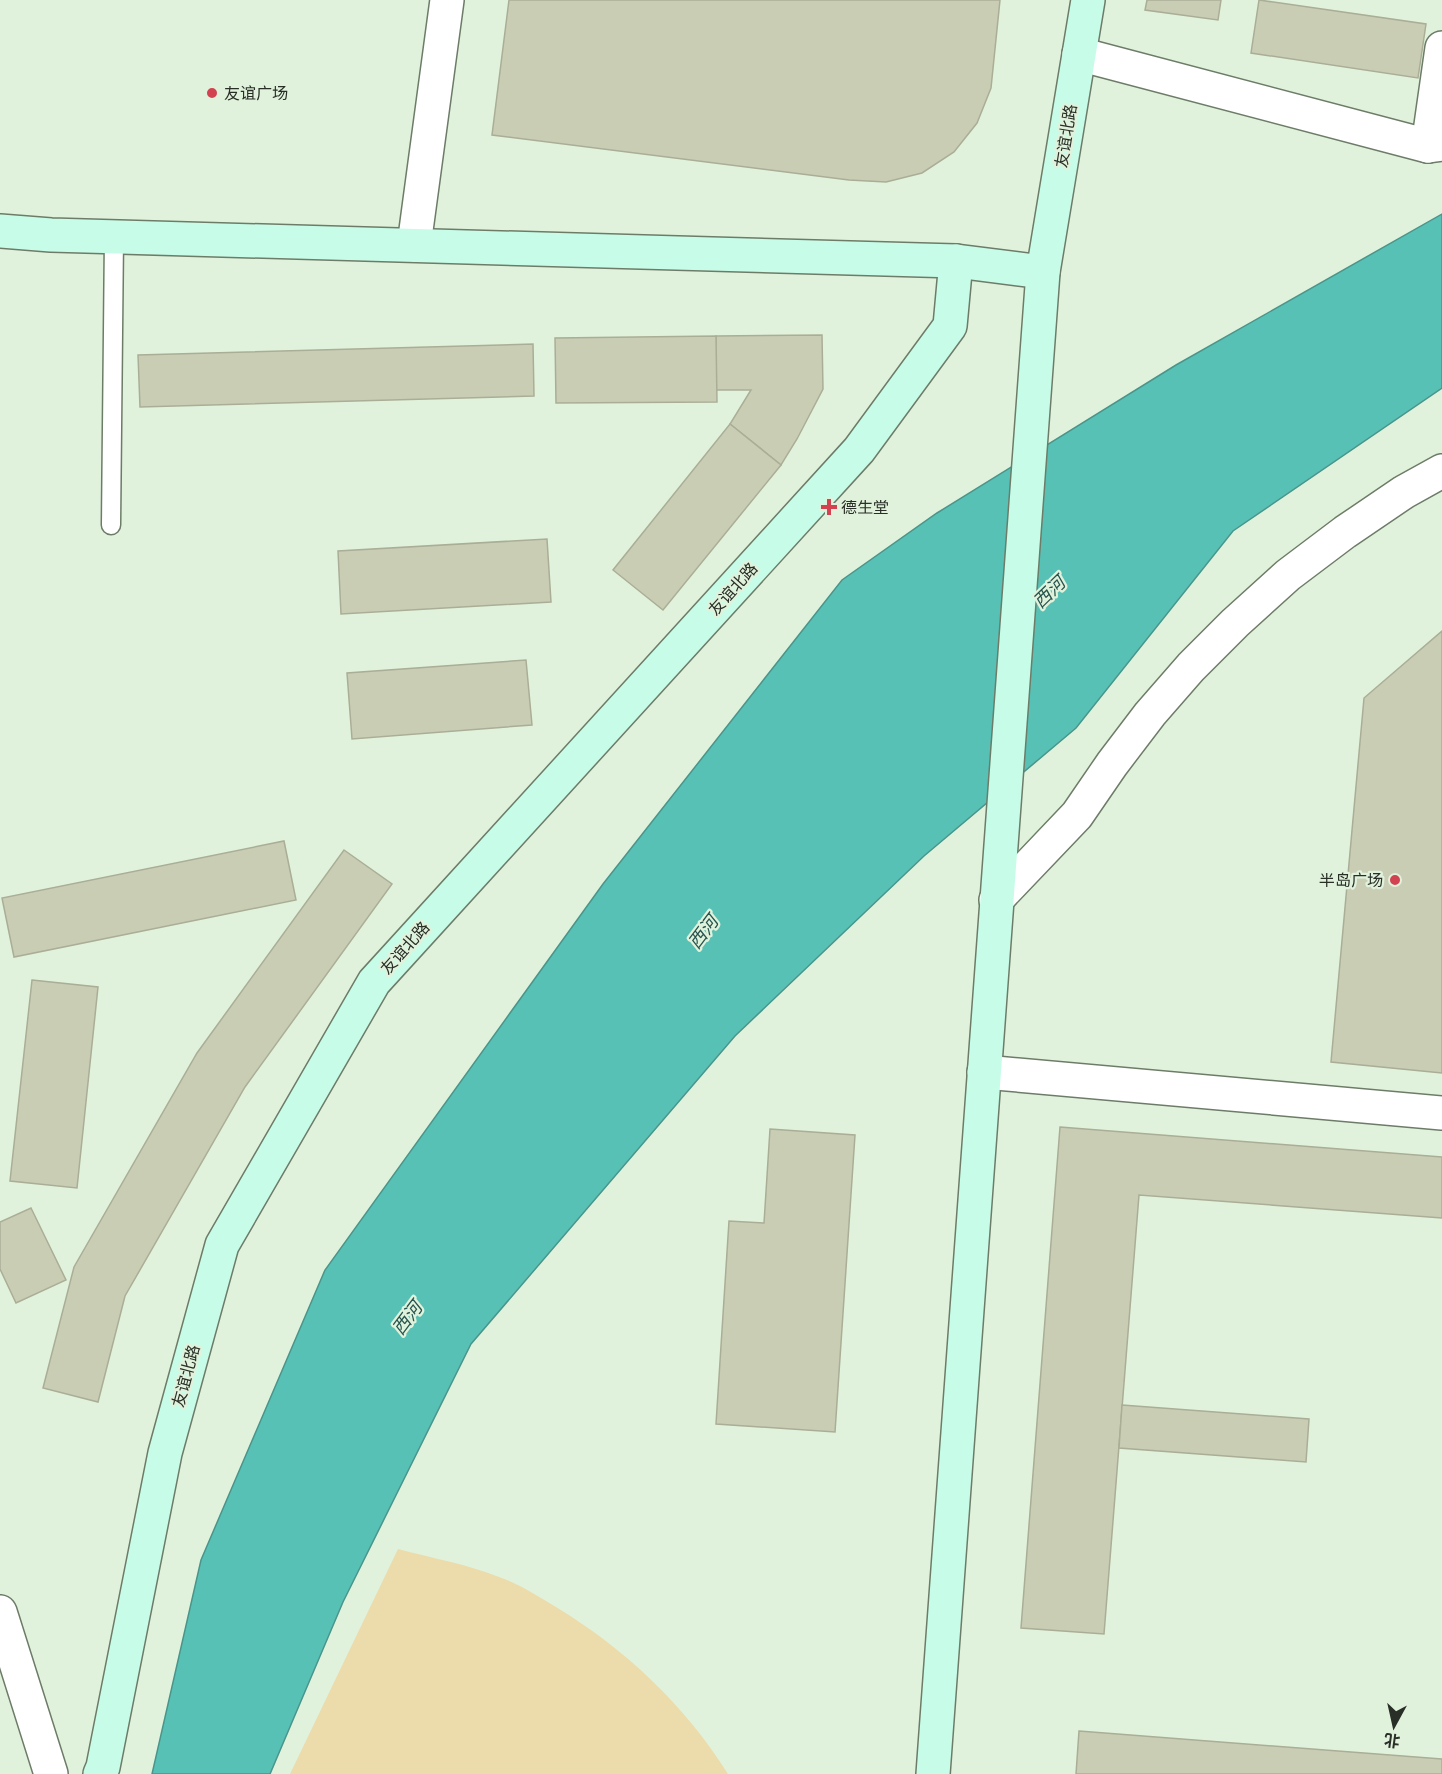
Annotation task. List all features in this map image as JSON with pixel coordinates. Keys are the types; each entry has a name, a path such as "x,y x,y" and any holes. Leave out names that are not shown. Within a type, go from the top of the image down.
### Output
{"main road":[{"name":"友谊北路","path":"933,1774 1043,272 1088,0"},
{"path":"0,231 51,235 956,261 1043,272"},
{"name":"友谊北路","path":"100,1774 165,1453 222,1245 374,982 859,450 950,326 956,261"}],"street":[{"path":"414,245 447,0"},
{"path":"1080,54 1435,145 1442,48"},
{"path":"996,900 1077,815 1150,714 1191,667 1235,623 1288,575 1345,532 1404,492 1442,471"},
{"path":"984,1072 1442,1113"},
{"path":"0,1612 51,1774"}],"lane":[{"path":"111,525 114,236"}],"shaded area":[{"path":"398,1549 474,1568 506,1580 581,1623 652,1680 693,1725 728,1774 290,1774"}],"water":[{"name":"西河","path":"1442,214 1442,388 1233,531 1076,728 924,856 735,1036 471,1344 343,1602 270,1774 152,1774 201,1560 325,1270 603,884 842,580 937,513 1176,365"}],"building":[{"path":"509,0 1000,0 991,88 977,123 954,152 922,173 886,182 849,180 492,135"},
{"path":"1147,0 1221,0 1218,20 1145,10"},
{"path":"1259,0 1426,24 1418,78 1251,53"},
{"path":"822,335 823,389 781,465 730,424 751,390 716,390 716,336"},
{"path":"716,336 717,402 556,403 555,338"},
{"path":"533,344 534,396 140,407 138,355"},
{"path":"730,424 781,465 663,610 613,570"},
{"path":"547,539 551,602 341,614 338,551"},
{"name":"半岛广场","path":"1442,631 1442,1073 1331,1062 1364,698"},
{"path":"526,660 532,725 352,739 347,673"},
{"path":"284,841 296,900 14,957 2,898"},
{"path":"344,850 392,884 245,1087 125,1296 98,1402 43,1388 74,1267 197,1053"},
{"path":"32,980 98,987 77,1188 10,1181"},
{"path":"1060,1127 1442,1157 1442,1218 1139,1195 1104,1634 1021,1628"},
{"path":"770,1129 855,1135 835,1432 716,1424 729,1221 764,1223"},
{"path":"31,1208 66,1280 16,1303 0,1269 0,1222"},
{"path":"1122,1405 1309,1419 1306,1462 1119,1448"},
{"path":"1079,1731 1442,1759 1442,1774 1076,1774"}],"place":[{"name":"友谊广场","path":"212,93"},
{"name":"德生堂","path":"829,507"},
{"name":"半岛广场","path":"1395,880"}]}
